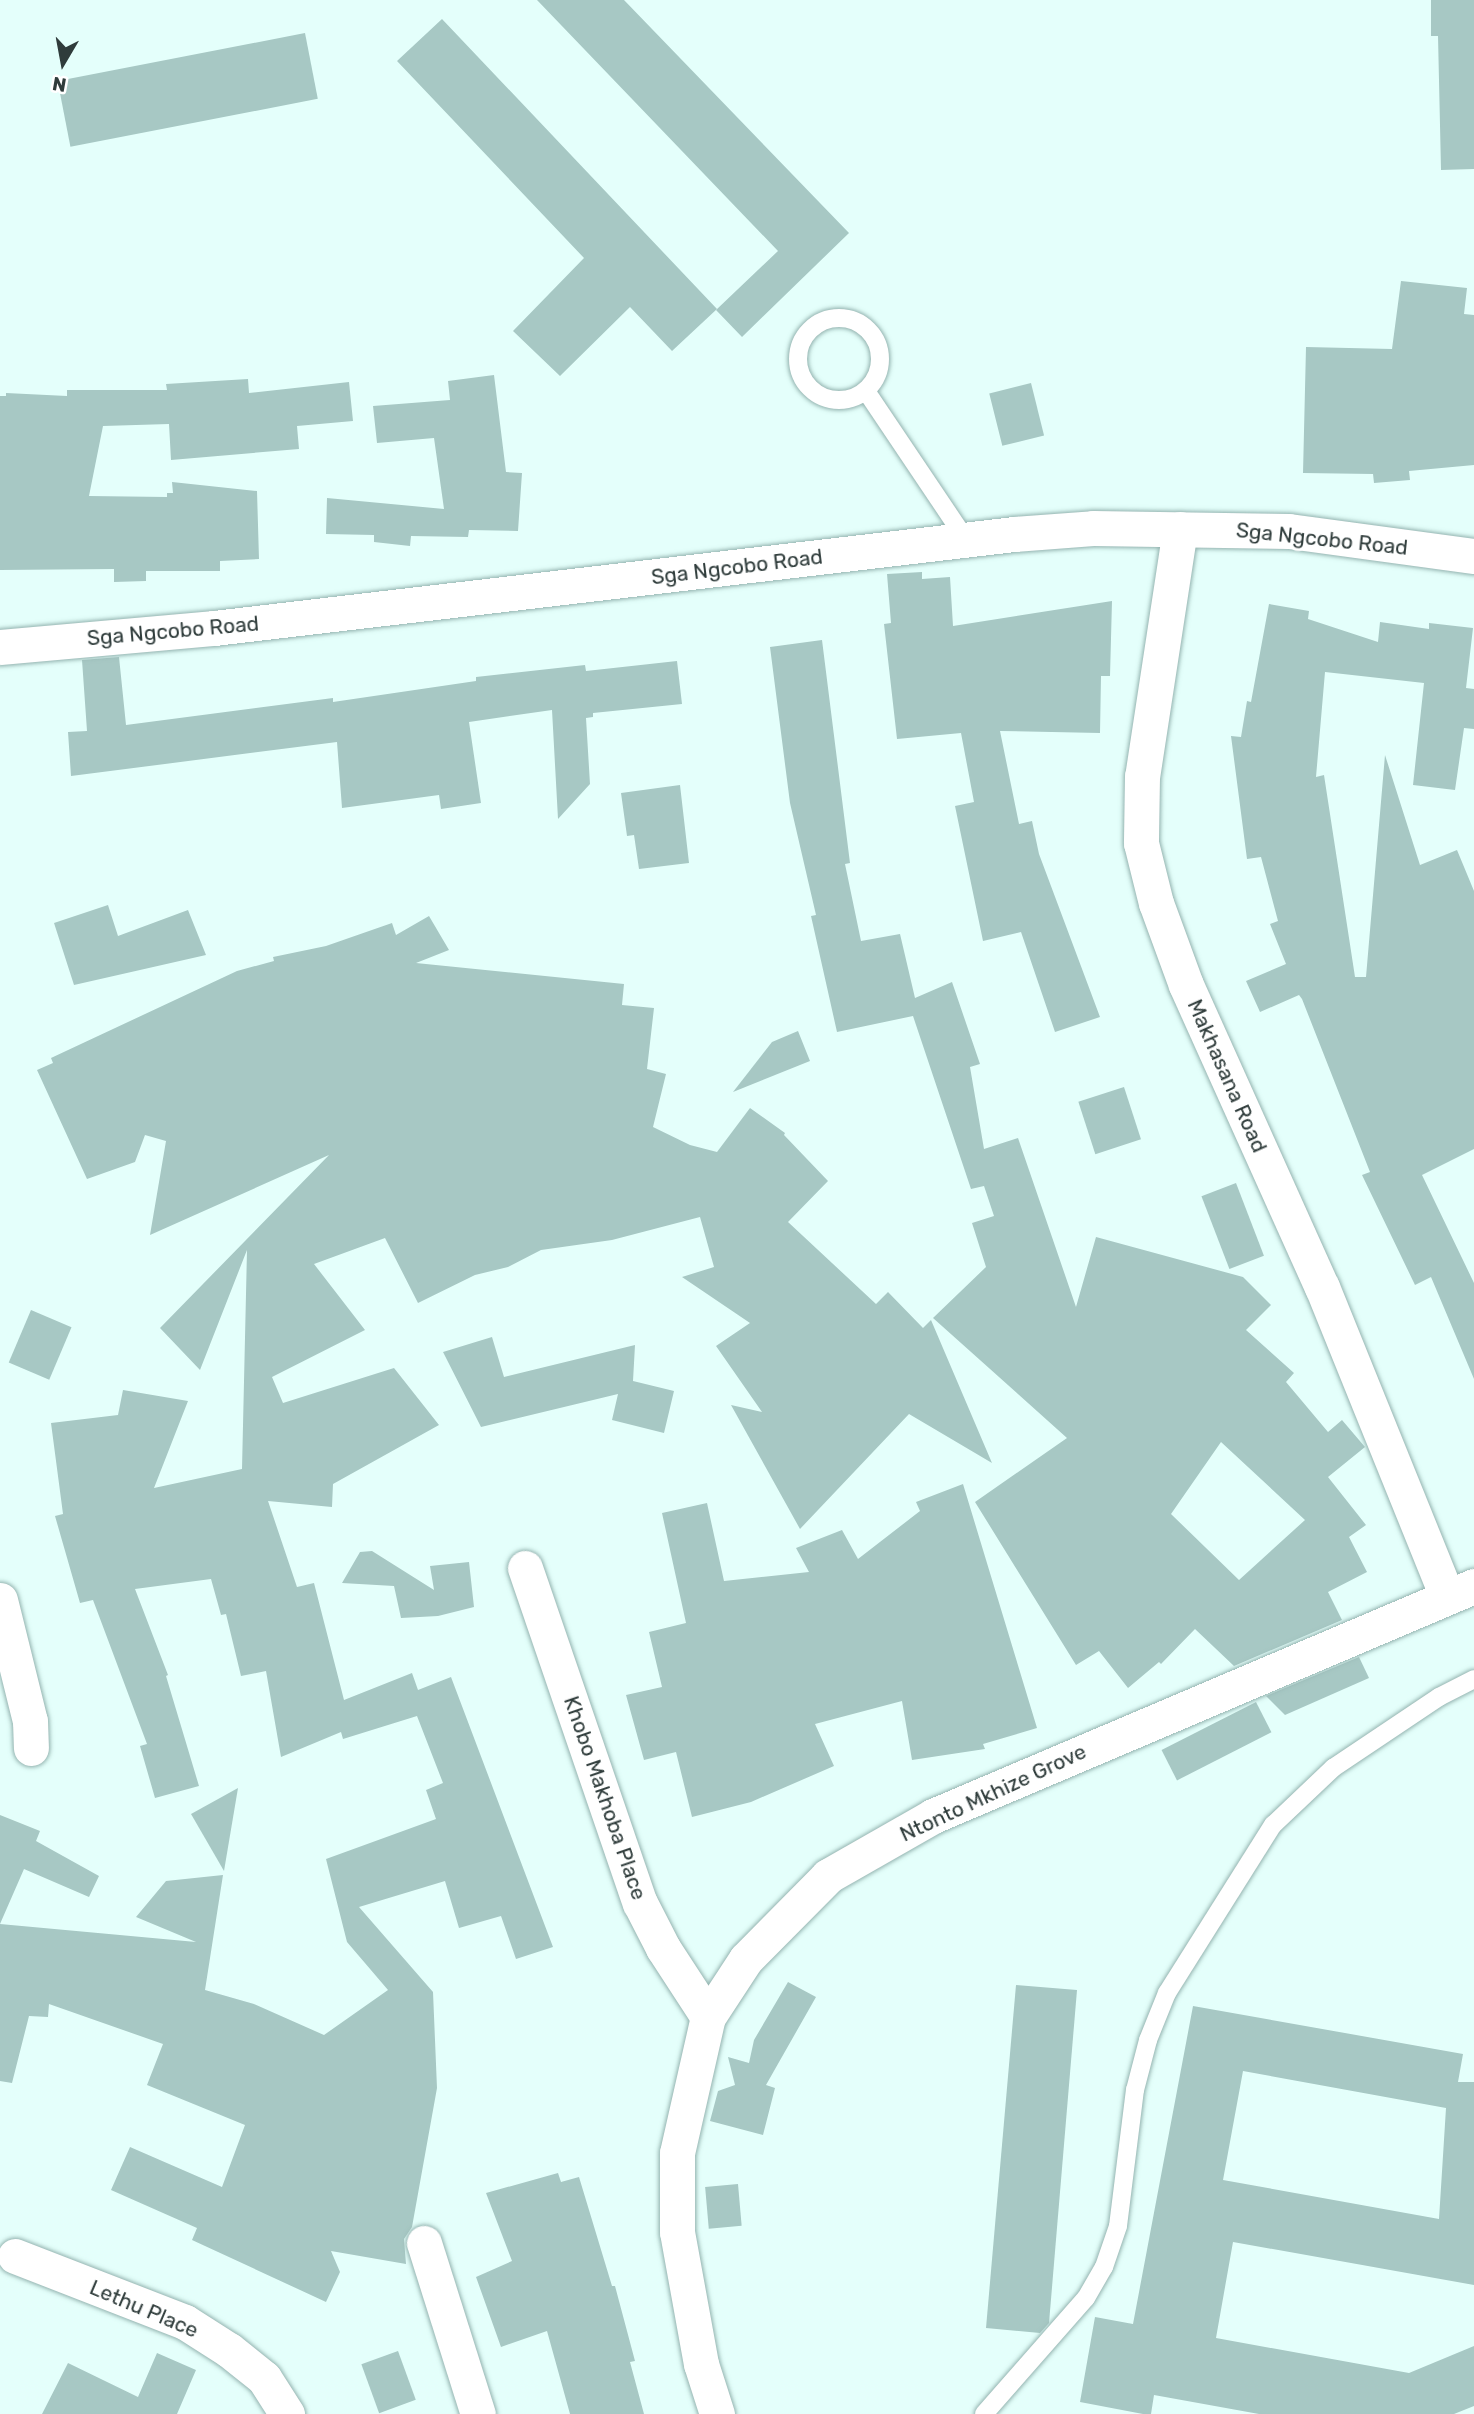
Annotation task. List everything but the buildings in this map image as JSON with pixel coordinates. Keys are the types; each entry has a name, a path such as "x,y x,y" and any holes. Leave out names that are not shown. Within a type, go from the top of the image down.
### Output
{"street":[{"name":"Sga Ngcobo Road","path":"0,647 214,628 965,540 1093,528 1289,531 1474,556"},
{"name":"Makhasana Road","path":"1180,528 1142,776 1141,843 1157,904 1186,985 1461,1591"},
{"name":"Khobo Makhoba Place","path":"525,1568 640,1903 663,1948 708,2017"},
{"name":"Ntonto Mkhize Grove","path":"717,2414 701,2364 677,2231 677,2153 708,2017 747,1959 828,1876 933,1816 1461,1591"},
{"path":"0,1600 30,1721 31,1748"},
{"path":"424,2243 478,2414"},
{"name":"Lethu Place","path":"15,2256 184,2322 229,2350 264,2378 287,2414"}],"lane":[{"path":"835,318 852,320 867,330 877,344 880,360 876,377 866,391 850,399 833,401 817,395 804,383 797,367 798,350 805,334 818,323 835,318"},
{"path":"866,391 965,540"},
{"path":"984,2414 1086,2298 1104,2267 1118,2226 1135,2090 1148,2039 1167,1993 1273,1825 1334,1768 1439,1697 1474,1679"}]}
